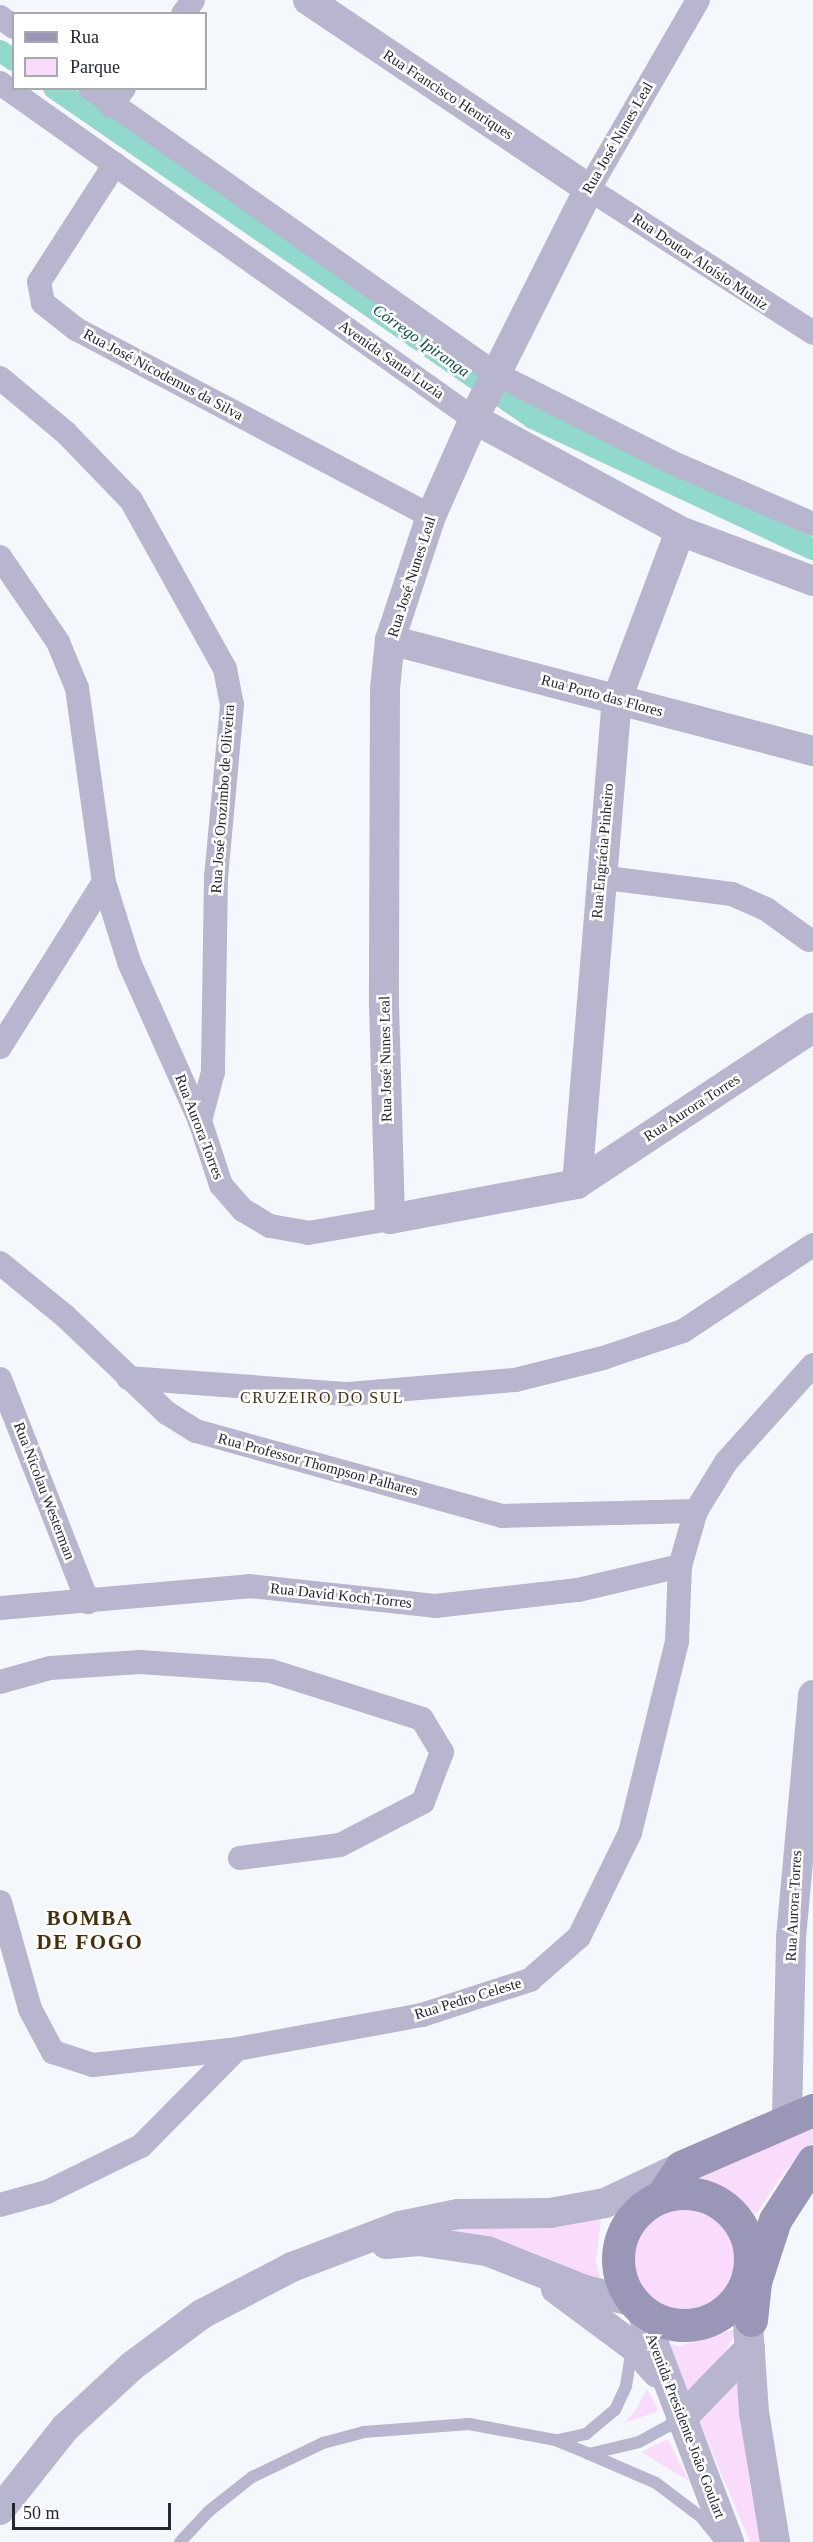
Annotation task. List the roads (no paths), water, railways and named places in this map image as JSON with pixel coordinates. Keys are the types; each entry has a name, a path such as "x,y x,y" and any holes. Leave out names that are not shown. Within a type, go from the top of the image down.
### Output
{"main road":[{"path":"800,2114 681,2168 656,2199 624,2230 618,2249 622,2284 636,2305 668,2323 699,2324 718,2316 745,2286 750,2250 776,2192 813,2155"},
{"path":"751,2334 755,2282 775,2220 813,2161"},
{"path":"656,2199 694,2193 715,2199 738,2220 750,2250"}],"street":[{"name":"Rua Francisco Henriques","path":"308,0 589,189"},
{"name":"Rua José Nunes Leal","path":"390,1218 384,1004 385,688 390,640 431,516 484,397 589,189 698,0"},
{"name":"Avenida Santa Luzia","path":"0,83 115,164 484,397 680,531 813,581"},
{"name":"Avenida Santa Luzia","path":"96,90 118,97 484,397 671,462 813,524"},
{"name":"Rua José Nicodemus da Silva","path":"115,164 39,282 42,303 76,329 431,516"},
{"name":"Rua Doutor Aloísio Muniz","path":"589,189 813,333"},
{"name":"Rua José Orozimbo de Oliveira","path":"0,378 66,433 131,500 225,669 232,705 216,876 213,1072 200,1121"},
{"name":"Rua Engrácia Pinheiro","path":"577,1184 599,877 617,699 680,531"},
{"name":"Rua Aurora Torres","path":"0,557 58,642 77,688 104,882 129,962 200,1121 221,1185 243,1210 270,1226 308,1233 577,1184 813,1028"},
{"name":"Rua Porto das Flores","path":"390,640 813,752"},
{"path":"599,877 732,894 766,909 809,940"},
{"path":"0,1047 104,882"},
{"path":"129,1378 348,1395 515,1380 603,1358 683,1331 813,1245"},
{"name":"Rua Professor Thompson Palhares","path":"0,1263 65,1316 167,1413 196,1431 502,1516 696,1510"},
{"name":"Rua Pedro Celeste","path":"0,1902 30,2009 53,2052 93,2066 237,2049 433,2012 530,1980 579,1937 630,1833 677,1641 680,1566 696,1510 726,1462 813,1365"},
{"name":"Rua Nicolau Westerman","path":"0,1379 88,1602"},
{"name":"Rua David Koch Torres","path":"0,1608 249,1586 435,1605 578,1590 680,1566"},
{"path":"0,1682 50,1668 140,1662 271,1671 422,1719 442,1752 423,1802 340,1845 240,1858"},
{"name":"Rua Aurora Torres","path":"800,2114 791,1938 813,1695"},
{"path":"0,2205 47,2192 141,2146 237,2049"},
{"path":"605,2203 681,2168"},
{"path":"0,2510 65,2428 132,2366 202,2314 292,2267 353,2247 400,2226 458,2214 550,2213 605,2203 656,2199"},
{"path":"353,2247 419,2241 487,2251 520,2262 585,2290 636,2305"},
{"path":"520,2262 633,2346 667,2384"},
{"path":"745,2286 751,2334 754,2412 775,2542"},
{"name":"Avenida Presidente João Goulart","path":"636,2305 729,2542"},
{"path":"681,2419 751,2334"}],"lane":[{"path":"555,2440 586,2434 615,2410 626,2386 633,2346 636,2305"},
{"path":"589,2454 639,2442 681,2419"},
{"path":"180,2542 229,2493 272,2466 323,2443 415,2425 469,2424 555,2440 656,2482 701,2517 721,2542"}],"waterway":[{"name":"Córrego Ipiranga","path":"0,51 12,59"},
{"name":"Córrego Ipiranga","path":"57,90 533,418 813,549"}],"district":[{"name":"CRUZEIRO DO SUL","path":"322,1398"},
{"name":"BOMBA DE FOGO","path":"90,1930"}]}
